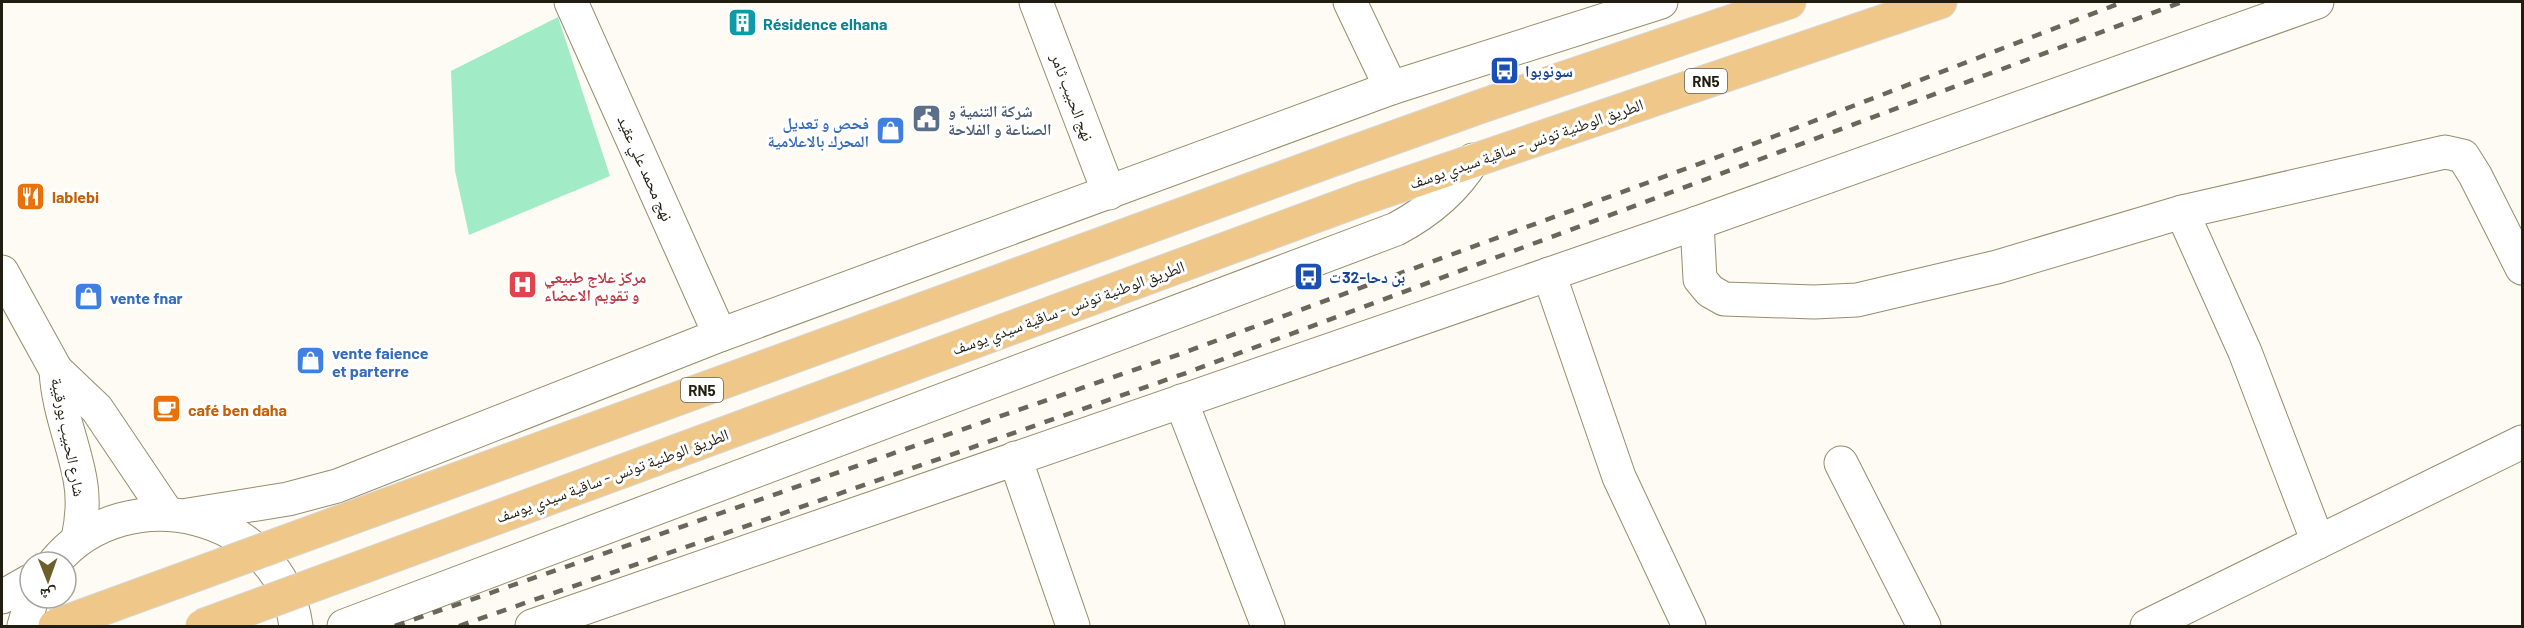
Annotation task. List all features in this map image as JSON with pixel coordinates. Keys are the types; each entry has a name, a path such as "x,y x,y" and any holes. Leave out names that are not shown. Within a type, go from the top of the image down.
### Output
{"highway":[{"name":"RN5","path":"55,627 1348,154 1789,2"},
{"name":"الطريق الوطنية تونس - ساقية سيدي يوسف","path":"202,627 1364,198 1940,2"}],"street":[{"name":"نهج محمد علي عقيد","path":"572,2 720,335"},
{"name":"نهج الحبيب ثامر","path":"1036,2 1109,193"},
{"path":"1350,2 1391,88"},
{"path":"67,550 78,539 116,521 135,515 177,514 288,499 337,486 720,335 1391,88 1661,2"},
{"path":"532,627 1697,223 2317,2"},
{"path":"1697,223 1700,279 1710,291 1724,299 1836,302 1857,300 1997,267 2182,212 2445,152 2463,156 2523,268"},
{"path":"344,627 1396,229 1425,213 1444,197 1465,174 1473,160"},
{"path":"2182,212 2245,352 2318,542"},
{"name":"شارع الحبيب بورقيبة","path":"2,272 56,370 97,409 177,514"},
{"path":"1549,274 1619,477 1689,627"},
{"name":"شارع الحبيب بورقيبة","path":"56,370 60,406 80,479 82,509 78,539"},
{"path":"1180,401 1268,627"},
{"path":"2147,627 2187,618 2318,542 2523,442"},
{"path":"1015,458 1073,627"},
{"path":"1841,463 1924,627"},
{"path":"177,514 219,526 246,543 269,565 286,592 296,627"},
{"path":"2,597 18,588"},
{"path":"24,627 29,610"}],"green space":[{"path":"558,17 610,176 469,235 455,171 451,71"}],"railway":[{"path":"395,626 1180,354 1775,136 2123,2"},
{"path":"459,626 1186,373 2182,2"}],"place":[{"name":"Résidence elhana","path":"742,23"},
{"name":"سونوبوا","path":"1504,70"},
{"name":"شركة التنمية و الصناعة و الفلاحة","path":"927,119"},
{"name":"فحص و تعديل المحرك بالاعلامية","path":"890,131"},
{"name":"lablebi","path":"31,196"},
{"name":"بن دحا-32ت","path":"1308,276"},
{"name":"مركز علاج طبيعي و تقويم الاعضاء","path":"523,285"},
{"name":"vente fnar","path":"89,297"},
{"name":"vente faience et parterre","path":"311,361"},
{"name":"café ben daha","path":"167,409"}]}
